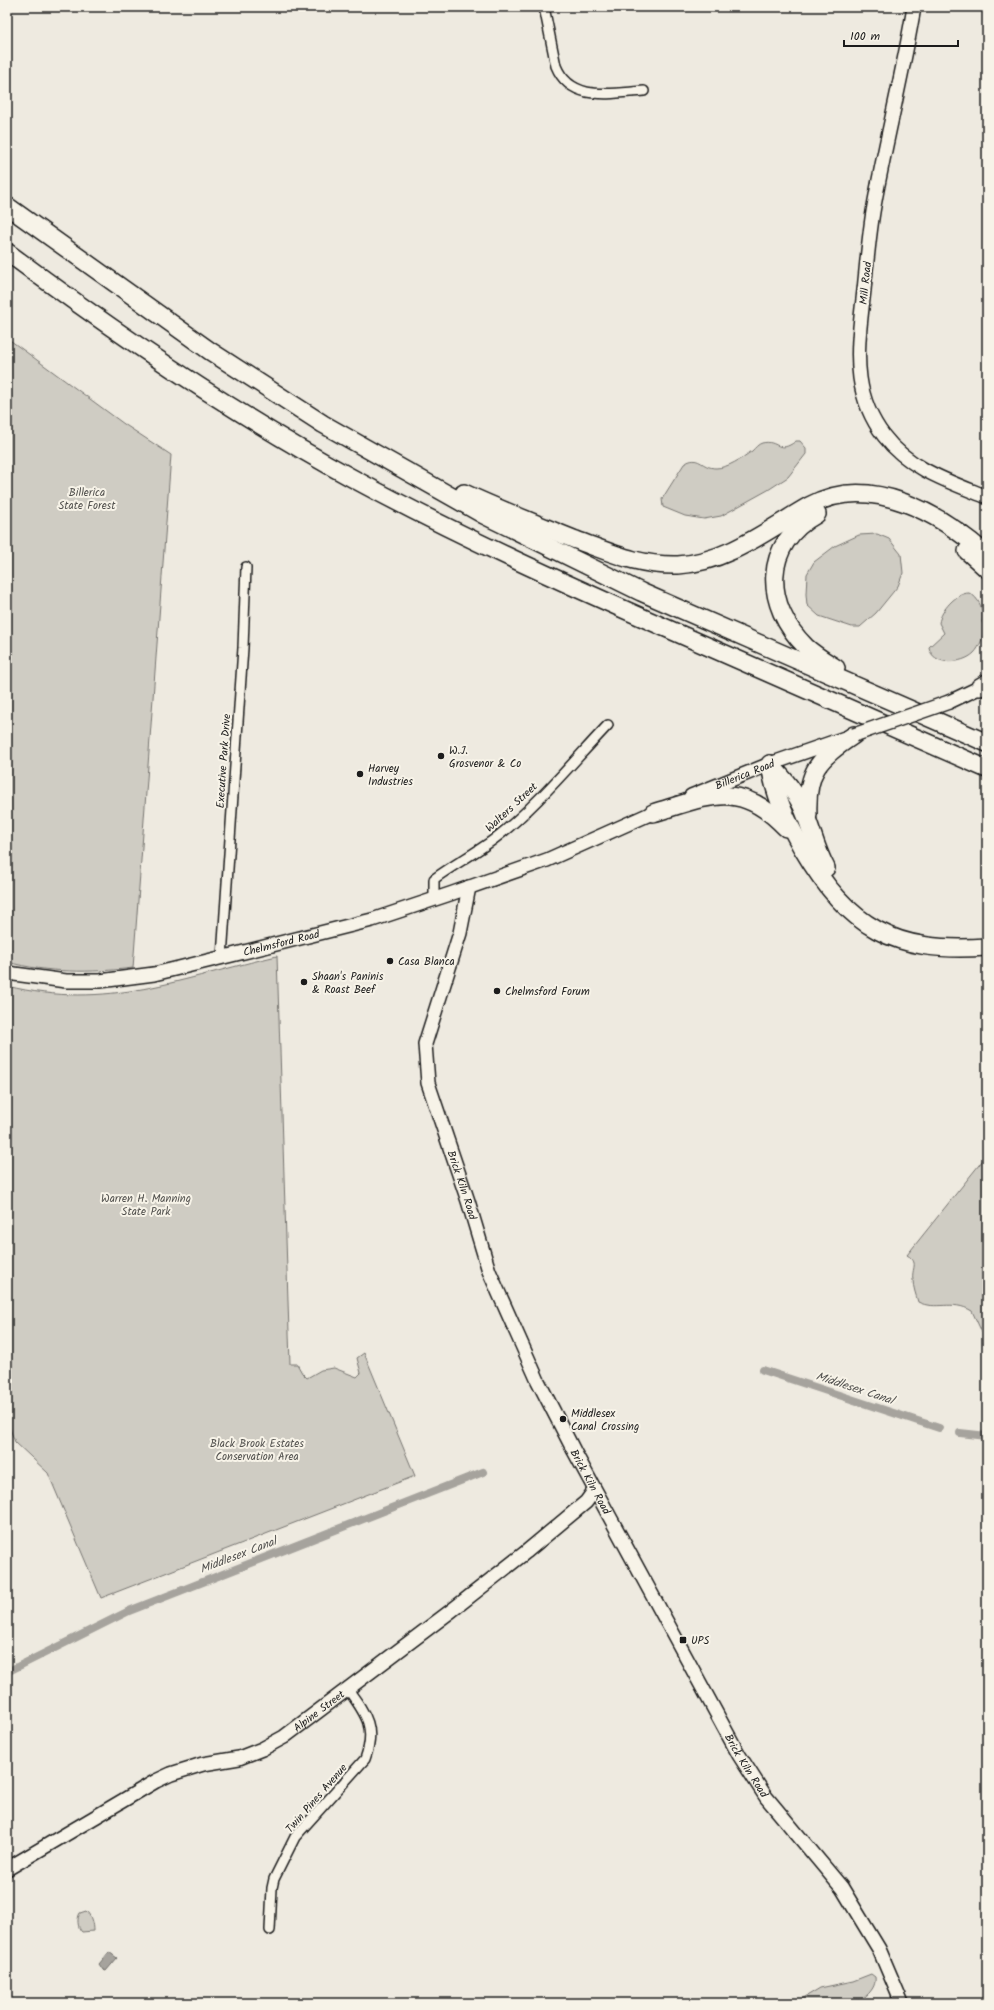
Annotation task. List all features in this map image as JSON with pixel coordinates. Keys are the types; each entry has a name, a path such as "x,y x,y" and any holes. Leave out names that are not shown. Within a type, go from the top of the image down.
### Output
{"highway":[{"path":"7,206 210,351 323,424 384,460 484,515 585,566 641,592 987,743"},
{"path":"7,252 67,297 174,371 316,458 383,495 528,567 987,769"},
{"path":"384,460 432,478 530,522 615,556 639,562 679,565 708,560 733,551 822,499 859,492 881,495 918,509 955,530 987,555"},
{"path":"896,703 819,658 805,646 794,632 780,611 774,583 776,562 786,540 806,520 827,508 852,503 875,504 905,514 931,527 969,552 987,569"},
{"path":"808,821 808,792 813,773 828,753 854,735"},
{"path":"935,746 987,778"},
{"path":"770,764 795,794 808,821 818,853 829,874 848,897 868,914 894,927 924,936 949,939 987,937"},
{"path":"770,764 772,784 780,805 799,843 820,877 846,909 872,927 902,940 924,946 958,948 987,947"},
{"path":"653,813 714,796 741,797 751,800 768,811 799,843"}],"street":[{"path":"544,7 556,66 560,75 566,82 580,91 595,94 644,91"},
{"name":"Mill Road","path":"914,7 906,54 874,208 861,318 859,360 860,378 870,414 884,436 895,449 917,466 932,474 987,497"},
{"name":"Executive Park Drive","path":"222,957 243,648 246,567"},
{"name":"Billerica Road","path":"547,860 716,785 770,764 948,702 985,687"},
{"name":"Walters Street","path":"434,899 434,879 457,862 493,840 534,803 608,725"},
{"name":"Chelmsford Road","path":"7,973 66,981 100,981 146,976 372,920 547,860"},
{"name":"Brick Kiln Road","path":"469,887 460,933 425,1044 428,1083 468,1201 488,1271 538,1381 594,1491 746,1767 770,1802 842,1888 879,1949 902,2003"},
{"name":"Alpine Street","path":"7,1868 136,1792 171,1774 203,1764 239,1758 262,1749 284,1737 451,1611 526,1552 586,1502 594,1491"},
{"name":"Twin Pines Avenue","path":"270,1930 272,1888 274,1879 295,1837 366,1759 370,1746 371,1732 368,1719 347,1688"}],"green space":[{"name":"Billerica State Forest","path":"7,338 124,424 171,455 133,968 101,971 70,971 22,966 7,962"},
{"path":"796,441 800,441 806,448 806,454 788,477 721,516 704,519 685,516 663,507 662,499 684,464 689,461 693,460 707,466 721,468 739,459 761,444 767,442 785,447"},
{"path":"877,534 889,539 901,554 903,573 898,586 876,613 860,627 852,627 819,616 807,605 807,574 814,562 835,546 859,535"},
{"path":"969,593 976,598 982,609 982,622 985,627 983,637 974,653 969,657 963,660 948,662 942,661 931,653 929,647 944,633 939,623 940,618 954,599"},
{"name":"Warren H. Manning State Park","path":"277,956 290,1364 297,1364 307,1378 321,1370 334,1368 357,1377 361,1373 357,1358 364,1353 415,1476 101,1598 48,1473 15,1442 7,1421 7,986 44,993 78,995 112,993 144,989 176,982"},
{"path":"987,1155 987,1343 972,1311 958,1306 931,1306 918,1302 913,1283 914,1263 907,1255"},
{"path":"86,1911 93,1925 93,1931 82,1932 78,1925 78,1917 80,1913"},
{"path":"871,1974 875,1977 872,1990 861,2000 856,2002 846,2004 795,2003 820,1988 853,1981"}],"shaded area":[{"path":"109,1952 117,1958 106,1971 103,1970 99,1964"}],"waterway":[{"name":"Middlesex Canal","path":"763,1370 939,1428"},
{"name":"Middlesex Canal","path":"960,1433 987,1436"},
{"name":"Middlesex Canal","path":"7,1672 129,1611 483,1472"}],"place":[{"name":"W.J. Grosvenor & Co","path":"441,756"},
{"name":"Harvey Industries","path":"360,774"},
{"name":"Casa Blanca","path":"390,961"},
{"name":"Shaan's Paninis & Roast Beef","path":"304,982"},
{"name":"Chelmsford Forum","path":"497,991"},
{"name":"Middlesex Canal Crossing","path":"563,1419"},
{"name":"UPS","path":"683,1640"}],"park label":[{"name":"Black Brook Estates Conservation Area","path":"257,1449"}]}
